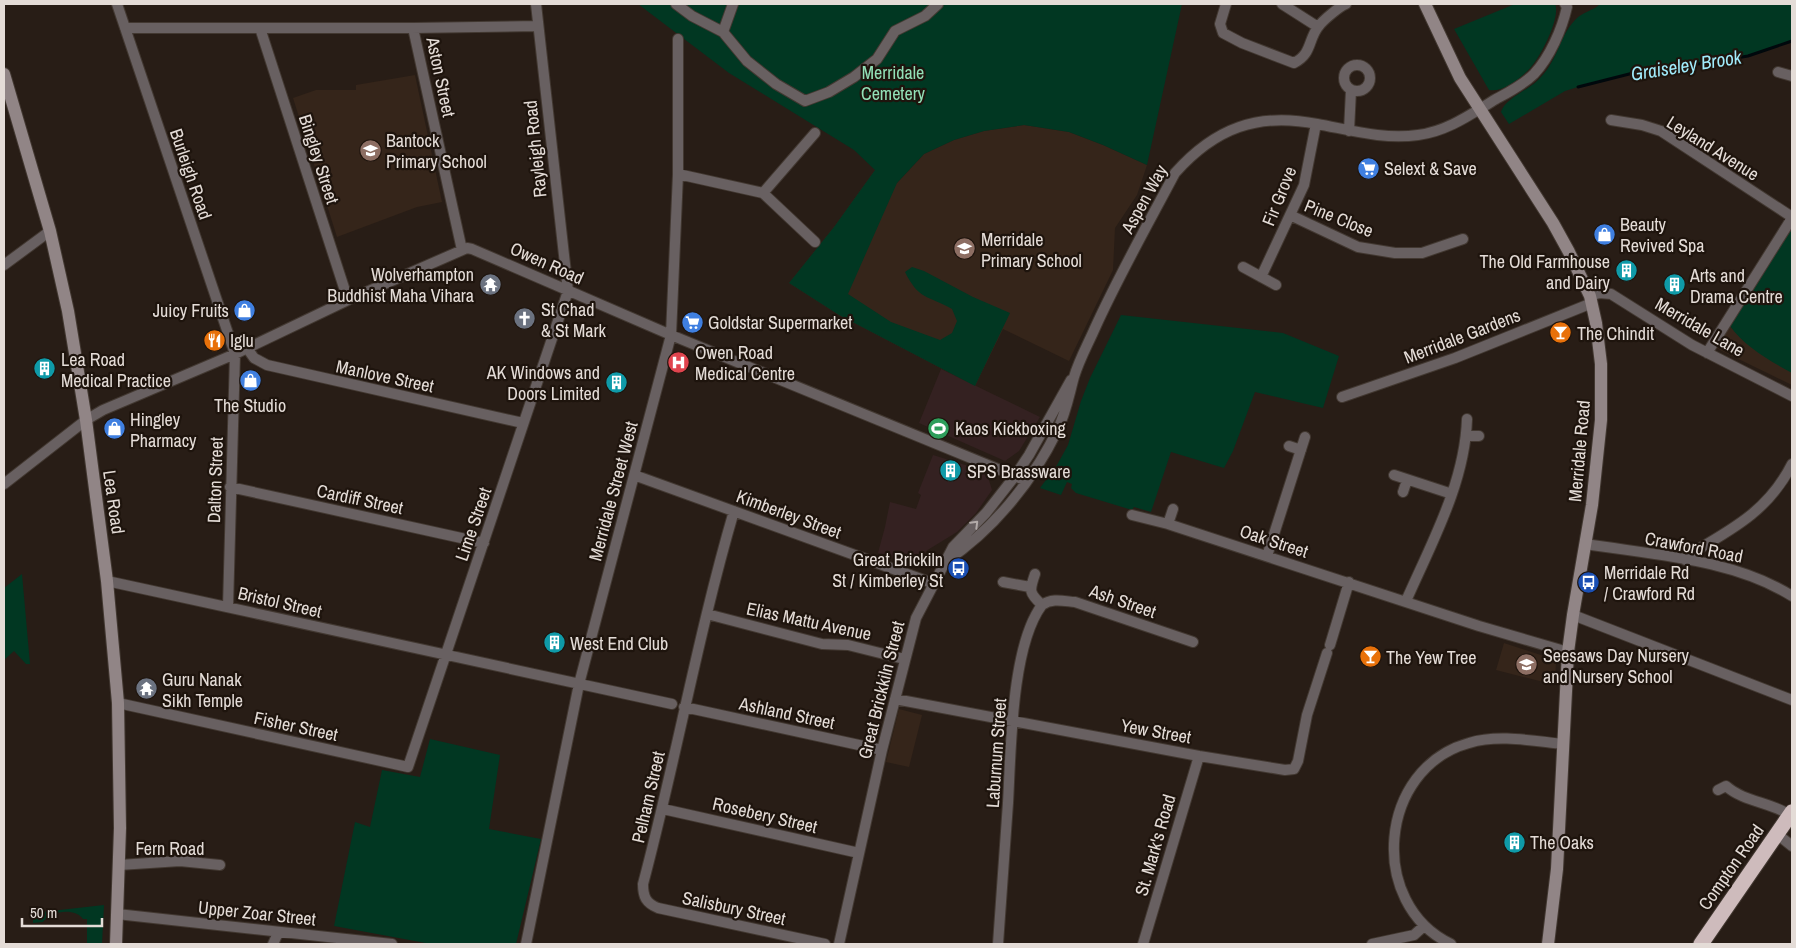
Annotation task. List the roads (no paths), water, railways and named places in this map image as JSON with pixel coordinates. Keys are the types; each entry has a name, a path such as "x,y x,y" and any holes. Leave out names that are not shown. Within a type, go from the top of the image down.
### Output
{"highway":[{"name":"Compton Road","path":"1700,944 1791,813"}],"street":[{"name":"Burleigh Road","path":"117,4 235,354"},
{"name":"Rayleigh Road","path":"536,4 568,291"},
{"path":"676,4 692,16 723,32 747,61 776,84 806,101 829,92 854,77 877,59 895,31 925,16 938,4"},
{"path":"723,32 733,4"},
{"path":"1226,4 1220,24 1223,32 1242,43 1294,63 1309,49 1318,27 1342,4"},
{"path":"1282,4 1318,27"},
{"name":"Merridale Road","path":"1425,4 1453,67 1553,224 1591,300 1600,364 1602,392 1597,468 1586,544 1572,615 1568,652 1557,869 1548,944"},
{"name":"Aspen Way","path":"1027,480 1057,431 1068,403 1074,375 1096,326 1148,224 1176,173 1188,158 1223,134 1240,126 1278,119 1385,136 1418,135 1456,124 1519,86 1537,70 1564,20 1567,7 1565,4"},
{"path":"125,28 538,26"},
{"name":"Bingley Street","path":"260,28 348,300"},
{"name":"Aston Street","path":"414,28 462,250"},
{"name":"Merridale Street West","path":"526,944 579,684 671,336 678,174 678,39"},
{"path":"1778,72 1792,76"},
{"name":"Lea Road","path":"4,74 50,231 68,311 86,420 107,581 118,703 119,865 116,944"},
{"path":"1349,131 1351,90"},
{"name":"Leyland Avenue","path":"1611,120 1642,125 1660,131 1792,218"},
{"name":"Fir Grove","path":"1261,277 1304,185 1316,124"},
{"path":"763,193 816,134"},
{"path":"678,174 763,193 815,242"},
{"name":"Pine Close","path":"1290,215 1358,247 1395,253 1422,253 1463,239"},
{"path":"1707,353 1792,218"},
{"path":"4,266 50,231"},
{"name":"Owen Road","path":"462,250 472,249 509,263 671,336 1027,480"},
{"path":"4,484 86,420 137,394 235,354 348,300 462,250"},
{"path":"1243,267 1276,285"},
{"name":"Lime Street","path":"408,767 568,291"},
{"name":"Merridale Lane","path":"1591,300 1599,293 1611,294 1707,353 1792,396"},
{"name":"Merridale Gardens","path":"1342,397 1455,358 1591,300"},
{"name":"Manlove Street","path":"247,348 254,358 267,365 523,423"},
{"name":"Dalton Street","path":"228,606 235,354"},
{"path":"945,562 953,548 986,513 1015,476 1074,375"},
{"path":"1406,601 1452,494 1467,436 1467,419"},
{"path":"1467,436 1479,436"},
{"path":"1267,556 1305,437"},
{"path":"1289,446 1301,450"},
{"path":"1685,560 1690,554 1748,519 1761,508 1787,474 1792,464"},
{"name":"Kimberley Street","path":"634,475 932,583"},
{"path":"1394,475 1452,494"},
{"name":"Great Brickkiln Street","path":"839,944 882,750 916,618 932,583 945,562 960,552 1007,508 1027,480"},
{"path":"1403,492 1407,480"},
{"name":"Cardiff Street","path":"230,487 484,543"},
{"path":"1168,524 1173,509"},
{"path":"684,707 734,511"},
{"name":"Oak Street","path":"1132,514 1568,652"},
{"name":"Crawford Road","path":"1586,544 1727,568 1748,574 1792,596"},
{"path":"1035,574 1030,587 1032,596 1042,605"},
{"name":"Bristol Street","path":"107,581 446,655"},
{"path":"1003,582 1030,587"},
{"name":"Yew Street","path":"895,698 1198,756 1286,770 1294,769 1298,761 1318,668 1328,649 1349,582"},
{"name":"Ash Street","path":"1042,605 1048,601 1058,600 1075,602 1193,642"},
{"name":"Laburnum Street","path":"998,944 1013,722 1023,649 1036,612 1042,605"},
{"name":"Elias Mattu Avenue","path":"707,614 822,644 848,645 904,659"},
{"path":"1572,615 1792,700"},
{"path":"446,655 672,704"},
{"name":"Fisher Street","path":"118,703 408,767"},
{"name":"Ashland Street","path":"684,707 882,750"},
{"name":"Pelham Street","path":"643,895 643,884 663,809 684,707"},
{"path":"1451,944 1440,939 1424,926 1404,897 1394,861 1394,836 1396,821 1404,799 1417,778 1428,766 1446,753 1468,743 1489,739 1563,744"},
{"name":"St. Mark's Road","path":"1144,944 1198,756"},
{"path":"1718,790 1726,786 1737,794 1791,813"},
{"name":"Rosebery Street","path":"663,809 859,853"},
{"path":"1777,834 1792,846"},
{"name":"Fern Road","path":"119,865 180,860 220,865"},
{"name":"Salisbury Street","path":"643,895 646,902 658,908 825,944"},
{"name":"Upper Zoar Street","path":"117,914 392,944"},
{"path":"1372,944 1414,935 1424,926"},
{"path":"273,944 278,933"}],"waterway":[{"name":"Graiseley Brook","path":"1578,87 1645,70 1748,56 1792,41"}],"place":[{"name":"Bantock Primary School","path":"370,150"},
{"name":"Selext & Save","path":"1368,168"},
{"name":"Beauty Revived Spa","path":"1604,234"},
{"name":"Merridale Primary School","path":"965,249"},
{"name":"The Old Farmhouse and Dairy","path":"1626,271"},
{"name":"Wolverhampton Buddhist Maha Vihara","path":"490,284"},
{"name":"Arts and Drama Centre","path":"1674,285"},
{"name":"Juicy Fruits","path":"245,310"},
{"name":"St Chad & St Mark","path":"525,319"},
{"name":"Goldstar Supermarket","path":"692,322"},
{"name":"The Chindit","path":"1561,333"},
{"name":"Iglu","path":"214,340"},
{"name":"Owen Road Medical Centre","path":"679,362"},
{"name":"Lea Road Medical Practice","path":"45,369"},
{"name":"The Studio","path":"250,380"},
{"name":"AK Windows and Doors Limited","path":"616,382"},
{"name":"Kaos Kickboxing","path":"939,428"},
{"name":"Hingley Pharmacy","path":"114,429"},
{"name":"SPS Brassware","path":"951,471"},
{"name":"Great Brickiln St / Kimberley St","path":"959,569"},
{"name":"Merridale Rd / Crawford Rd","path":"1588,582"},
{"name":"West End Club","path":"554,643"},
{"name":"The Yew Tree","path":"1370,657"},
{"name":"Seesaws Day Nursery and Nursery School","path":"1527,665"},
{"name":"Guru Nanak Sikh Temple","path":"146,689"},
{"name":"The Oaks","path":"1514,842"}],"park label":[{"name":"Merridale Cemetery","path":"893,82"}]}
